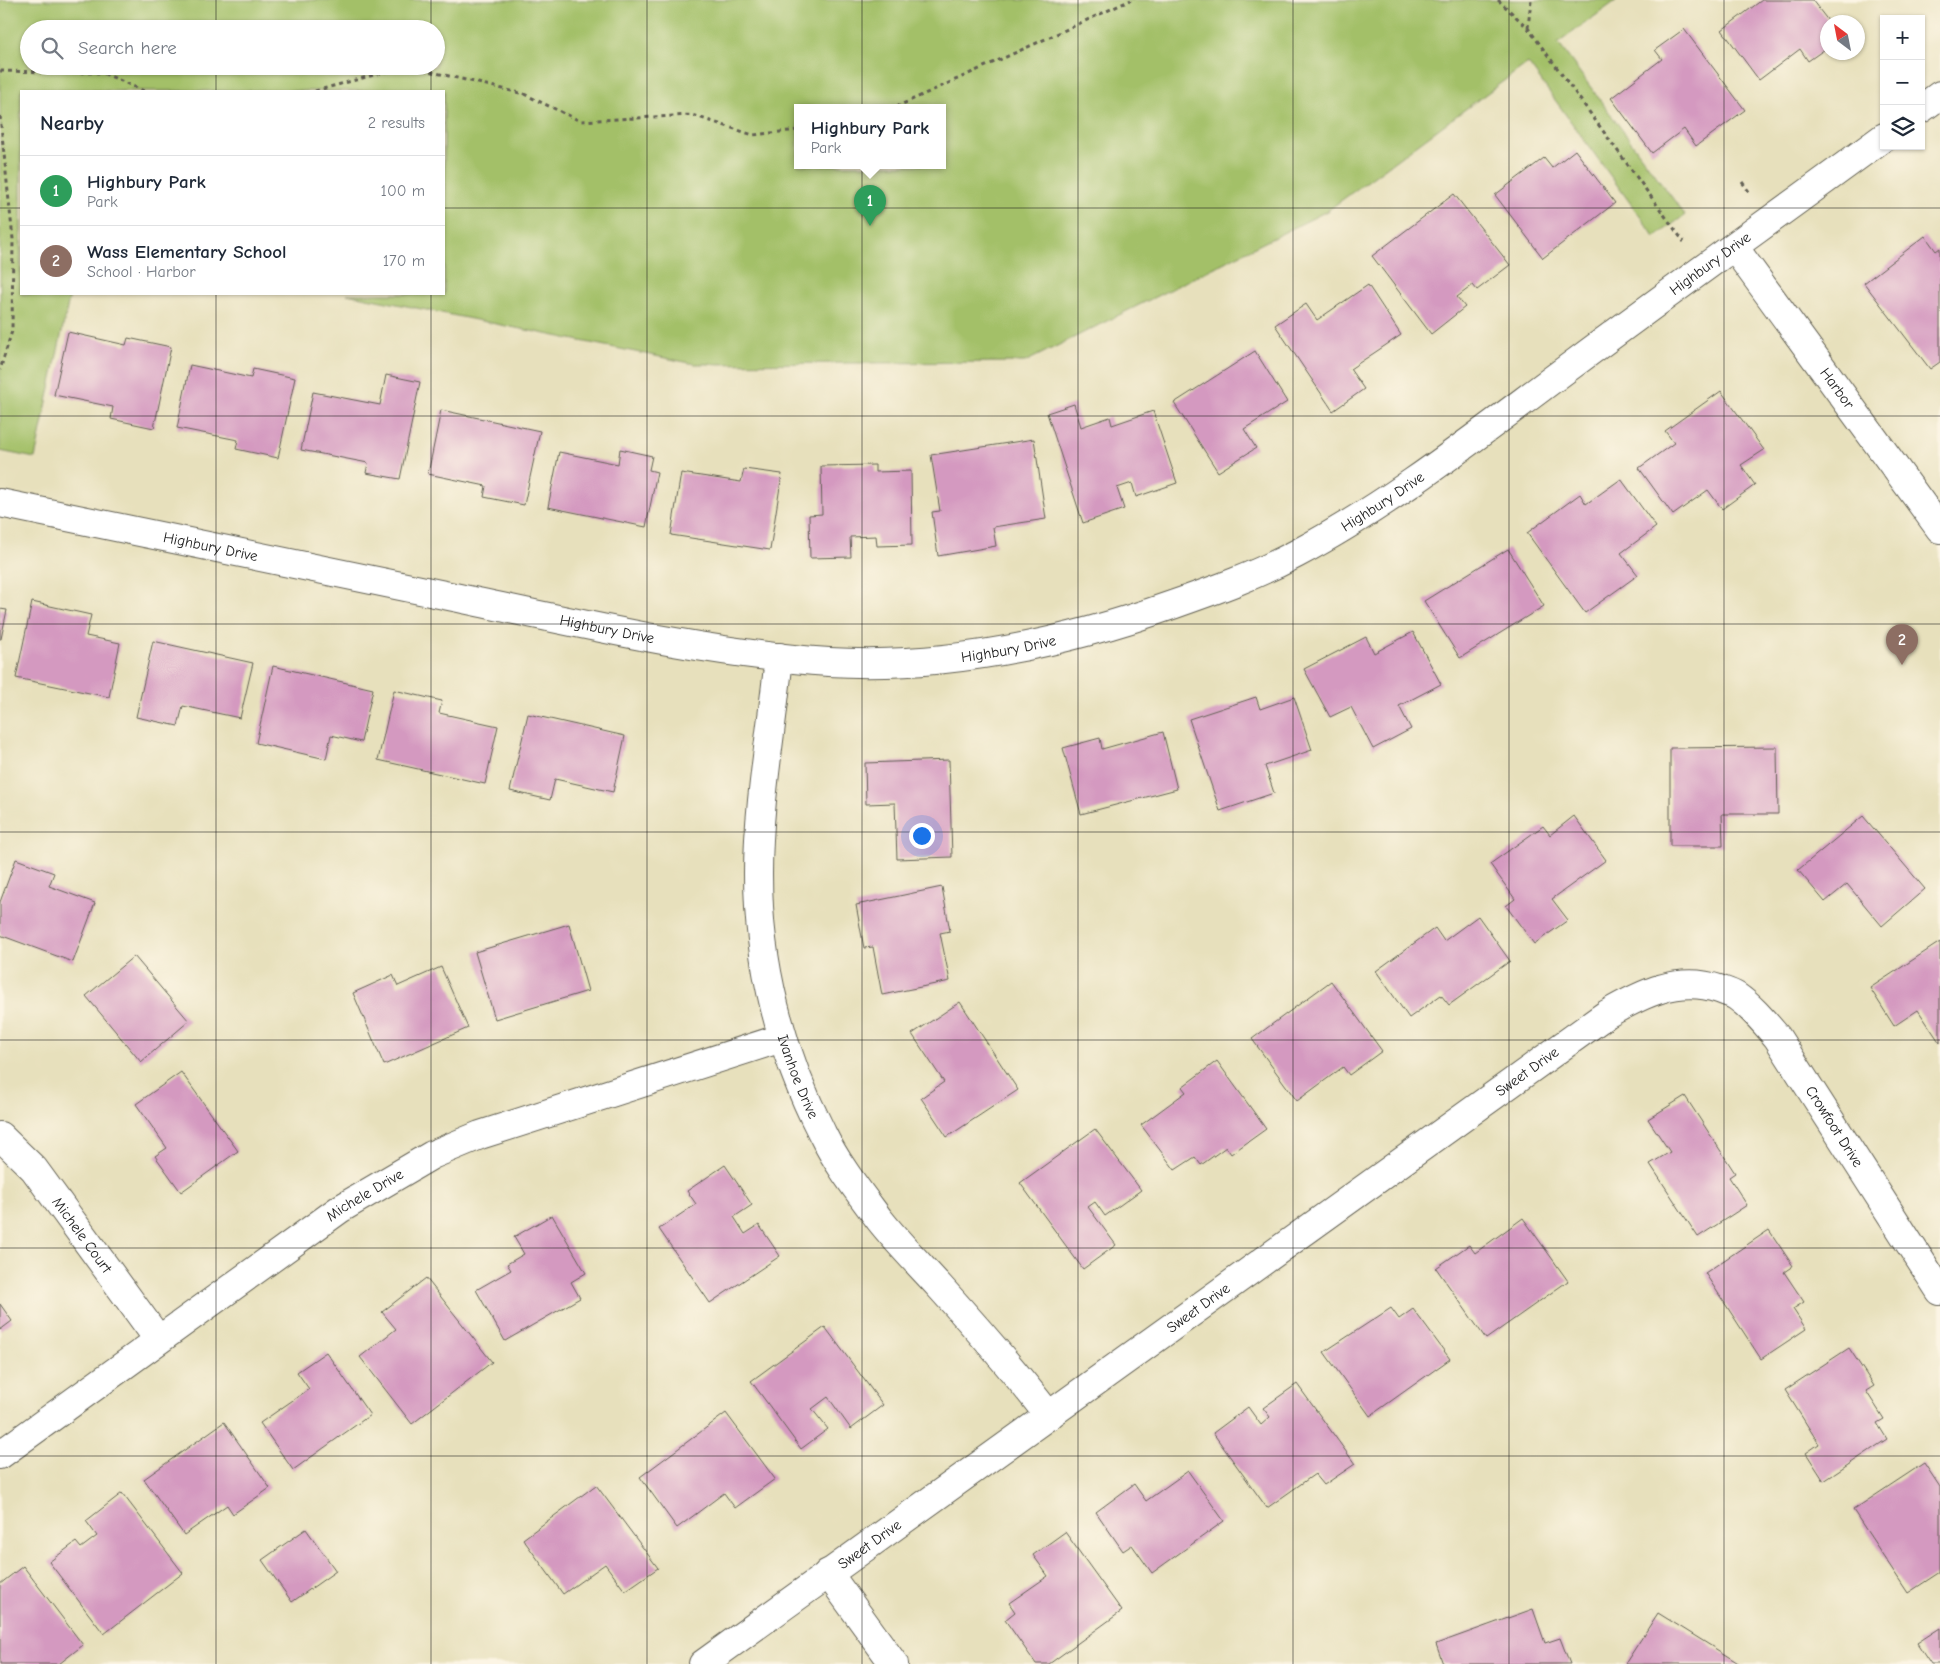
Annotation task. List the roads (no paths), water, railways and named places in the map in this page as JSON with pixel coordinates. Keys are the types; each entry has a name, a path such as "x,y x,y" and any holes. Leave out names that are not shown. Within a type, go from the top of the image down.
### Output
{"street":[{"path":"1925,106 1940,95"},
{"name":"Highbury Drive","path":"0,503 583,624 736,652 834,662 888,662 935,660 1009,651 1057,641 1100,629 1242,580 1292,556 1383,502 1880,140"},
{"name":"Harbor","path":"1734,247 1940,530"},
{"name":"Ivanhoe Drive","path":"779,657 760,821 758,874 759,925 768,978 782,1038 798,1082 822,1135 880,1221 1011,1366 1049,1416"},
{"name":"Sweet Drive","path":"703,1664 1607,1014 1643,994 1675,984 1708,985"},
{"name":"Crowfoot Drive","path":"1708,985 1735,995 1757,1014 1777,1037 1940,1291"},
{"name":"Michele Drive","path":"0,1455 340,1209 432,1155 480,1135 782,1038"},
{"name":"Michele Court","path":"0,1136 34,1169 158,1340"},
{"path":"828,1573 894,1664"}],"place":[{"name":"Highbury Park","path":"870,226"},
{"name":"Wass Elementary School","path":"1902,665"}]}
